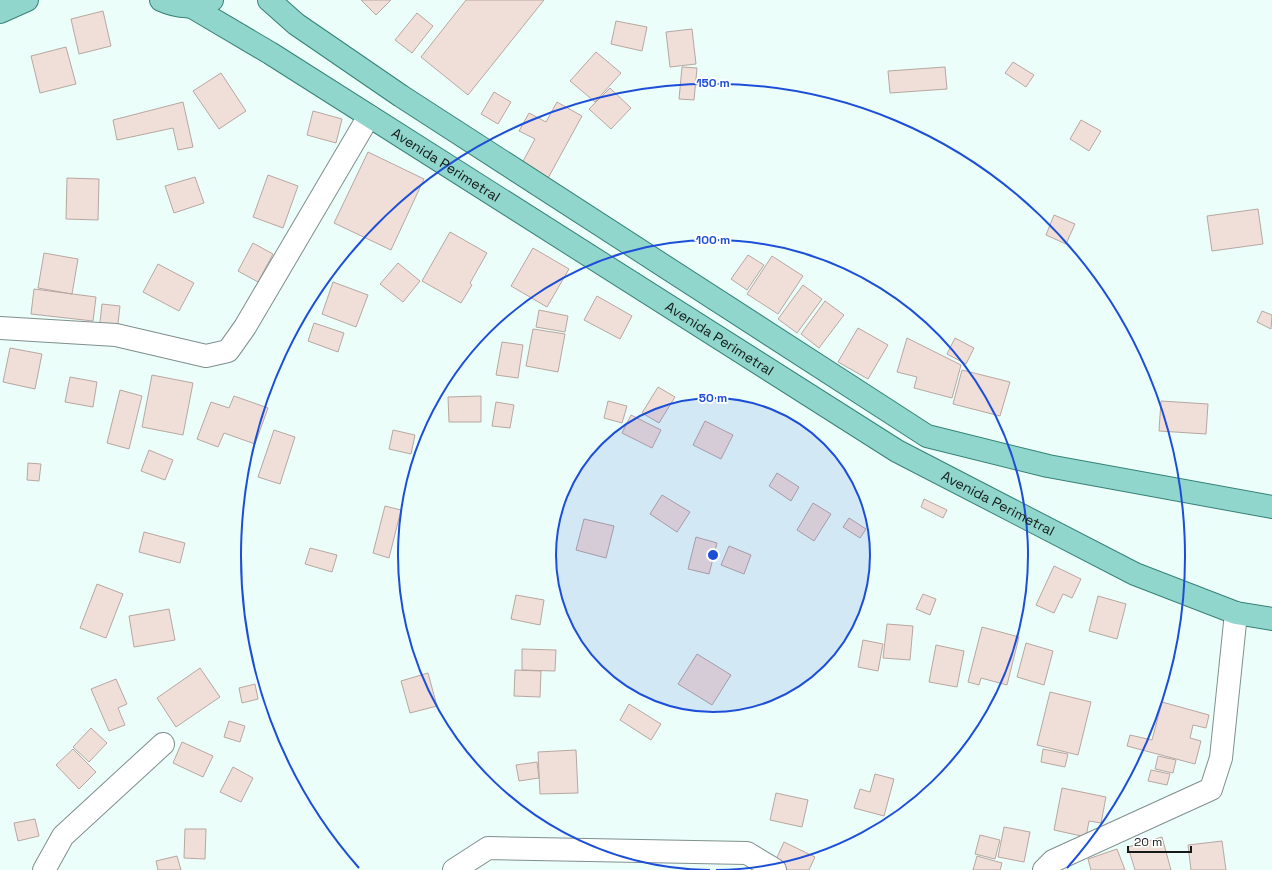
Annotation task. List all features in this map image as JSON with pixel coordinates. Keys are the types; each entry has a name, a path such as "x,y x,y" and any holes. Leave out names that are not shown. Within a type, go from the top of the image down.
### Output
{"main road":[{"path":"0,12 27,0"},
{"name":"Avenida Perimetral","path":"144,0 185,3 270,53 897,451 1135,574 1236,613 1272,619"},
{"path":"269,0 296,24 401,96 927,436 1048,466 1272,507"}],"street":[{"path":"0,328 116,335 206,356 228,351 245,327 369,116"},
{"path":"1044,870 1053,861 1211,789 1221,758 1236,613"},
{"path":"44,870 63,836 163,744"},
{"path":"454,870 488,848 747,853 775,870"}],"building":[{"path":"361,0 391,0 376,15"},
{"path":"466,0 544,0 468,95 421,57"},
{"path":"103,11 111,46 79,54 71,19"},
{"path":"417,13 433,26 412,53 395,40"},
{"path":"616,21 647,27 642,51 611,44"},
{"path":"692,29 696,64 670,67 666,32"},
{"path":"66,47 76,84 40,93 31,56"},
{"path":"596,52 621,73 595,102 570,81"},
{"path":"1013,62 1034,75 1026,87 1005,73"},
{"path":"682,67 697,68 694,100 679,99"},
{"path":"945,67 947,89 890,93 888,71"},
{"path":"221,73 246,111 219,129 193,91"},
{"path":"610,88 631,108 611,129 589,109"},
{"path":"494,92 511,102 498,124 481,114"},
{"path":"183,102 193,147 178,150 173,128 117,140 113,120"},
{"path":"557,102 582,116 547,180 521,165 535,139 519,131 529,113 546,122"},
{"path":"313,111 342,119 336,143 307,135"},
{"path":"1081,120 1101,131 1089,151 1070,139"},
{"path":"368,152 424,179 391,250 334,223"},
{"path":"268,175 298,186 283,228 253,217"},
{"path":"195,177 204,203 174,213 165,186"},
{"path":"67,178 99,179 98,220 66,219"},
{"path":"1258,209 1263,244 1212,251 1207,216"},
{"path":"1054,215 1075,224 1066,244 1046,235"},
{"path":"450,232 487,253 470,283 472,285 461,303 422,281"},
{"path":"253,243 273,254 258,282 238,271"},
{"path":"533,248 569,269 547,307 511,286"},
{"path":"44,253 78,259 72,294 38,288"},
{"path":"748,255 764,265 747,290 731,279"},
{"path":"772,256 803,276 778,314 747,294"},
{"path":"398,263 420,281 403,302 380,284"},
{"path":"158,264 194,283 179,311 143,292"},
{"path":"333,282 368,295 356,327 322,314"},
{"path":"803,285 822,299 797,333 778,319"},
{"path":"34,289 96,297 93,321 31,314"},
{"path":"597,296 632,316 620,339 584,320"},
{"path":"825,301 844,315 819,348 801,334"},
{"path":"102,304 120,306 117,332 99,331"},
{"path":"539,310 568,316 565,332 536,327"},
{"path":"1262,311 1272,315 1271,329 1257,322"},
{"path":"314,323 344,333 338,352 308,341"},
{"path":"858,328 888,345 868,379 838,362"},
{"path":"533,329 565,334 558,372 526,366"},
{"path":"907,338 961,365 952,398 914,388 917,377 897,372"},
{"path":"955,338 974,348 966,364 947,354"},
{"path":"502,342 523,345 518,378 496,375"},
{"path":"10,348 42,354 35,389 3,382"},
{"path":"962,370 1010,382 1000,416 953,404"},
{"path":"152,375 193,383 183,435 142,427"},
{"path":"70,377 97,382 93,407 65,402"},
{"path":"658,387 675,397 659,423 642,413"},
{"path":"120,390 142,396 129,449 107,443"},
{"path":"234,396 268,408 255,444 224,433 218,447 197,439 211,402 229,408"},
{"path":"481,396 481,422 449,422 448,397"},
{"path":"608,401 627,406 622,423 604,418"},
{"path":"1161,401 1208,404 1206,434 1159,431"},
{"path":"496,402 514,405 510,428 492,426"},
{"path":"631,415 661,430 652,448 622,433"},
{"path":"705,421 733,435 721,459 693,445"},
{"path":"274,430 295,437 280,484 258,477"},
{"path":"393,430 415,435 411,454 389,449"},
{"path":"149,450 173,460 165,480 141,471"},
{"path":"28,463 41,464 39,481 27,480"},
{"path":"777,473 799,487 791,501 769,486"},
{"path":"662,495 690,512 677,532 650,514"},
{"path":"924,499 947,510 943,518 921,507"},
{"path":"813,503 831,514 814,541 797,530"},
{"path":"385,506 401,510 389,558 373,553"},
{"path":"849,518 866,529 860,538 843,527"},
{"path":"584,519 614,526 606,558 576,550"},
{"path":"144,532 185,543 180,563 139,552"},
{"path":"696,537 717,543 709,574 688,569"},
{"path":"729,546 751,555 744,574 721,565"},
{"path":"310,548 337,555 332,572 305,564"},
{"path":"1054,566 1081,579 1072,598 1063,594 1054,613 1036,605"},
{"path":"97,584 123,594 106,638 80,628"},
{"path":"923,594 936,599 930,615 916,609"},
{"path":"516,595 544,600 540,625 511,619"},
{"path":"1098,596 1126,604 1117,639 1089,631"},
{"path":"169,609 175,640 134,647 129,616"},
{"path":"887,624 913,626 910,660 883,658"},
{"path":"982,627 1019,637 1007,685 981,678 979,685 968,682"},
{"path":"863,640 883,644 878,671 858,667"},
{"path":"1026,643 1053,651 1044,685 1017,677"},
{"path":"936,645 964,651 957,687 929,682"},
{"path":"522,649 556,650 555,671 522,670"},
{"path":"697,654 731,675 712,705 678,684"},
{"path":"200,668 220,697 176,727 157,698"},
{"path":"515,670 541,671 540,697 514,696"},
{"path":"428,673 437,706 410,713 401,681"},
{"path":"116,679 127,704 118,708 125,725 109,731 91,689"},
{"path":"255,684 258,699 242,703 239,688"},
{"path":"1050,692 1091,702 1078,755 1037,745"},
{"path":"1162,702 1209,715 1206,728 1193,725 1190,738 1201,741 1195,764 1127,746 1130,735 1152,740"},
{"path":"629,704 661,724 651,740 620,720"},
{"path":"229,721 245,726 240,742 224,737"},
{"path":"91,728 107,743 89,762 73,747"},
{"path":"182,742 213,756 203,777 173,763"},
{"path":"73,749 96,772 79,789 56,765"},
{"path":"1043,749 1068,754 1065,767 1041,762"},
{"path":"576,750 578,793 540,794 538,752"},
{"path":"1158,756 1176,760 1173,773 1155,769"},
{"path":"537,762 539,778 519,781 516,765"},
{"path":"233,767 253,778 241,802 220,792"},
{"path":"1151,770 1170,774 1167,785 1148,781"},
{"path":"875,774 894,779 884,816 854,808 860,789 870,792"},
{"path":"1062,788 1106,797 1101,823 1089,821 1086,837 1054,830"},
{"path":"776,793 808,800 802,827 770,820"},
{"path":"35,819 39,836 18,841 14,823"},
{"path":"1004,827 1030,832 1024,862 998,857"},
{"path":"185,829 206,829 205,859 184,858"},
{"path":"980,835 1000,840 995,859 975,854"},
{"path":"1162,837 1171,870 1135,870 1128,847"},
{"path":"1222,841 1226,870 1191,870 1188,845"},
{"path":"784,842 815,857 809,870 782,870 773,866"},
{"path":"1117,849 1125,870 1091,870 1088,859"},
{"path":"177,856 181,870 158,870 156,861"},
{"path":"977,856 1002,863 1000,870 973,870"}]}
